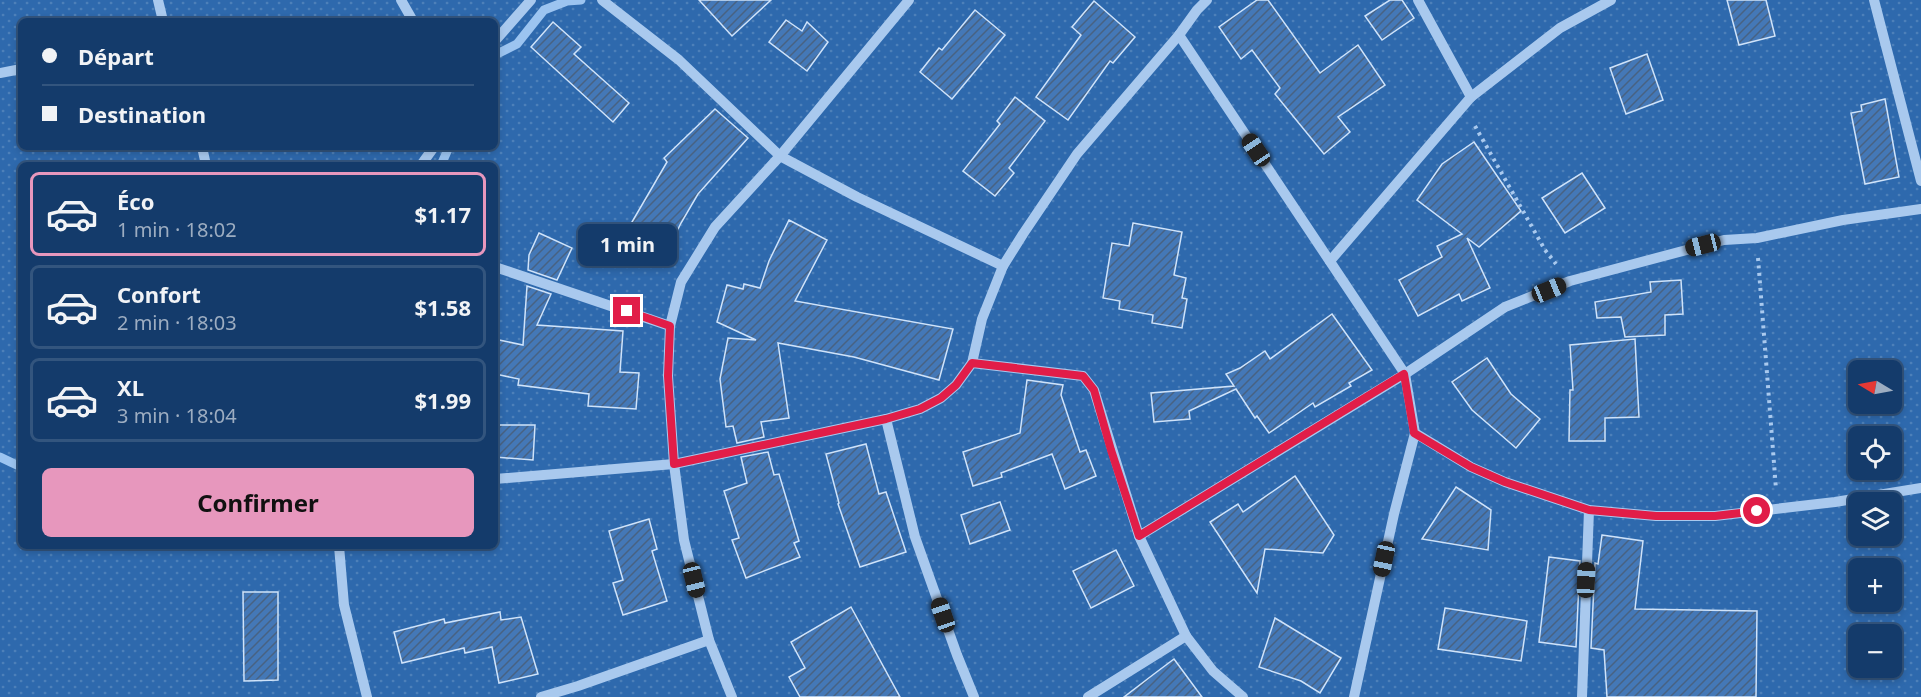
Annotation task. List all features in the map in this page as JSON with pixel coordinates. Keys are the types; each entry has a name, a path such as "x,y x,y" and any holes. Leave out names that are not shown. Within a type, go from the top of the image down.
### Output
{"street":[{"path":"158,0 162,18"},
{"path":"401,0 411,18"},
{"path":"498,37 531,0"},
{"path":"602,0 679,60 780,156 857,197 1003,267"},
{"path":"732,697 709,640 684,540 674,464 668,376 670,326 681,282 715,227 780,156 909,0"},
{"path":"1189,0 1197,10"},
{"path":"498,478 674,464 886,419 920,409 941,398 956,385 972,363 982,319 1003,267 1077,154 1207,0"},
{"path":"1418,0 1471,97"},
{"path":"1330,261 1471,97 1560,28 1611,0"},
{"path":"1874,0 1921,181"},
{"path":"1179,35 1404,374 1414,433 1354,697"},
{"path":"0,73 18,70"},
{"path":"1139,536 1404,374 1505,307 1570,281 1619,266 1724,240 1757,238 1854,218 1921,209"},
{"path":"498,268 670,326"},
{"path":"972,363 1083,376 1094,390 1139,536 1186,636 1213,672 1244,697"},
{"path":"886,419 915,537 974,697"},
{"path":"1414,433 1471,467 1505,482 1589,510 1656,516 1715,516 1835,502 1921,488"},
{"path":"1581,697 1589,510"},
{"path":"339,549 344,605 367,697"},
{"path":"1088,697 1186,636"},
{"path":"541,697 709,640"}],"path":[{"path":"1464,106 1545,250 1570,281"},
{"path":"1757,238 1778,508"}],"shaded area":[{"path":"0,0 1921,0 1921,697 0,697"}],"building":[{"path":"699,0 771,0 732,36"},
{"path":"1257,0 1268,0 1320,73 1358,45 1385,85 1338,117 1350,132 1324,154 1275,94 1280,88 1252,50 1241,59 1219,27"},
{"path":"1390,0 1402,0 1414,18 1382,40 1365,16"},
{"path":"1727,0 1766,0 1775,36 1739,45"},
{"path":"1094,1 1135,37 1113,63 1110,61 1068,120 1036,97 1081,35 1072,27"},
{"path":"975,10 1005,35 952,99 920,72 939,48 942,50"},
{"path":"786,20 802,31 807,22 828,42 807,71 769,42"},
{"path":"553,22 581,47 574,54 629,103 613,122 531,47"},
{"path":"1647,54 1663,100 1626,114 1610,68"},
{"path":"1015,97 1045,121 1009,168 1014,173 995,196 963,171 1000,124 997,121"},
{"path":"1885,99 1899,177 1865,184 1851,113 1862,111 1861,105"},
{"path":"715,109 748,138 698,194 660,266 618,246 667,162 664,158"},
{"path":"1474,142 1521,211 1479,247 1467,238 1490,288 1462,301 1459,294 1418,316 1399,280 1442,257 1437,246 1462,234 1417,200 1442,164"},
{"path":"1582,173 1605,208 1565,233 1542,198"},
{"path":"789,220 827,240 795,301 953,329 939,380 854,357 778,343 789,418 761,422 764,437 737,443 733,426 726,427 720,379 728,338 756,340 717,322 727,285 743,289 744,284 760,288 769,261"},
{"path":"1133,223 1182,232 1174,275 1186,278 1182,298 1187,299 1182,328 1152,323 1153,315 1119,309 1120,301 1103,298 1112,243 1129,246"},
{"path":"539,233 572,248 557,280 528,270 529,255"},
{"path":"1681,280 1683,314 1665,315 1665,335 1625,337 1621,317 1597,318 1595,302 1651,292 1650,282"},
{"path":"527,286 551,294 537,325 623,331 620,372 639,373 636,409 588,406 589,394 518,385 519,379 498,375 499,340 523,345"},
{"path":"1332,314 1372,370 1349,383 1351,386 1315,407 1313,403 1269,433 1257,416 1255,418 1236,389 1189,411 1190,419 1154,422 1151,393 1234,386 1226,374 1240,368 1265,351 1270,359"},
{"path":"1635,339 1639,417 1605,418 1605,441 1569,441 1570,390 1573,390 1570,345"},
{"path":"1487,358 1511,394 1540,419 1516,448 1472,410 1452,382"},
{"path":"1027,380 1063,385 1061,395 1080,452 1086,450 1096,476 1065,489 1052,454 1001,473 1002,477 973,486 963,452 1020,433"},
{"path":"498,425 535,425 533,460 498,457"},
{"path":"866,444 879,494 886,492 906,552 860,567 838,504 826,454"},
{"path":"768,452 774,475 779,474 799,541 794,543 800,557 746,578 732,540 739,538 724,491 747,483 741,457"},
{"path":"1295,476 1334,535 1323,553 1265,549 1257,593 1210,522 1238,504 1243,512"},
{"path":"1456,487 1491,510 1488,550 1422,539"},
{"path":"1000,502 1010,530 970,544 961,515"},
{"path":"649,519 657,549 652,551 667,601 623,615 613,583 623,580 609,531"},
{"path":"1602,535 1643,541 1635,609 1757,611 1756,697 1607,697 1604,650 1591,648 1595,563 1598,564"},
{"path":"1116,550 1134,586 1091,608 1073,571"},
{"path":"1549,557 1580,561 1576,647 1539,642"},
{"path":"243,592 278,592 278,680 244,681"},
{"path":"851,607 900,697 800,697 789,677 805,668 791,642"},
{"path":"1445,608 1527,621 1521,661 1438,649"},
{"path":"500,612 501,620 521,617 538,674 499,683 492,647 465,653 464,648 402,663 394,632 444,619 445,623"},
{"path":"1275,618 1341,658 1320,693 1301,681 1259,667"},
{"path":"1174,659 1202,697 1124,697 1154,674"}],"waterway":[{"path":"498,54 517,44 544,10 567,1 581,0"},
{"path":"442,162 448,150"},
{"path":"0,457 18,466"}],"route":[{"path":"627,311 670,326 668,376 674,464 886,419 920,409 941,398 956,385 972,363 1083,376 1094,390 1139,536 1404,374 1414,433 1471,467 1505,482 1589,510 1656,516 1715,516 1757,511"}]}
